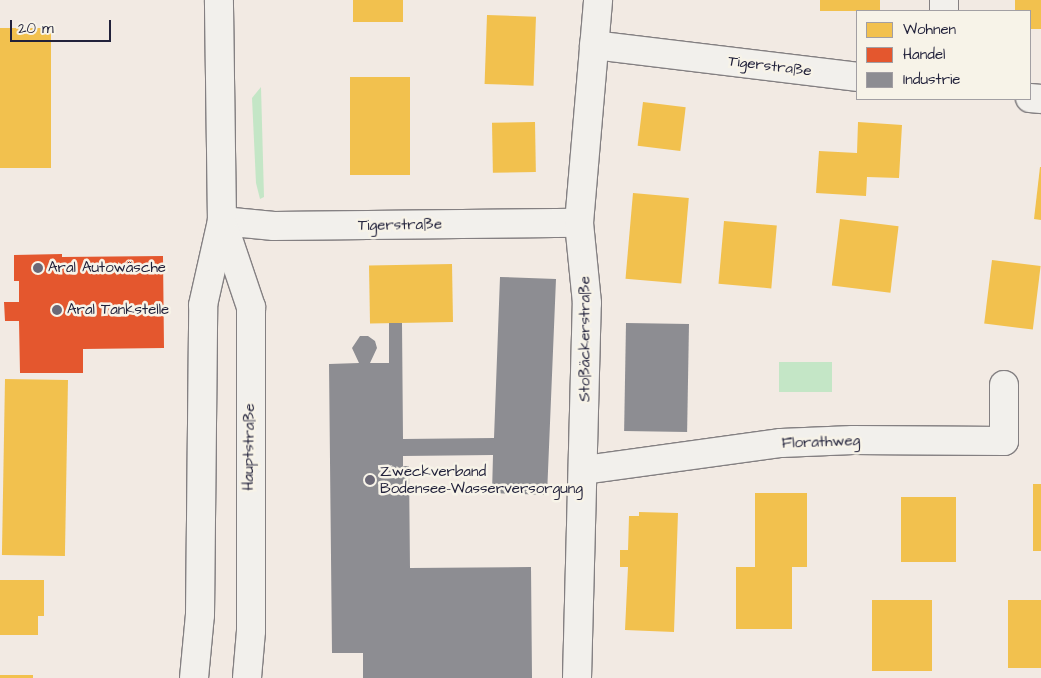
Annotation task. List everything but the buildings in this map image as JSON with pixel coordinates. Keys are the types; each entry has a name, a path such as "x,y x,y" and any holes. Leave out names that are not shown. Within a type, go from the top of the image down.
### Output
{"street":[{"name":"Hauptstraße","path":"194,678 200,614 203,305 222,221 219,0"},
{"name":"Stoßäckerstraße","path":"577,678 587,303 579,223 598,0"},
{"name":"Tigerstraße","path":"594,45 856,77"},
{"name":"Hauptstraße","path":"222,221 251,307 251,631 247,678"},
{"name":"Tigerstraße","path":"222,221 274,226 579,223"},
{"name":"Florathweg","path":"584,470 781,443 853,440 1004,441 1004,385"}],"green space":[{"path":"261,87 264,197 260,199 256,183 252,98"},
{"path":"779,362 832,362 832,392 779,392"}],"place":[{"name":"Aral Autowäsche","path":"38,268"},
{"name":"Aral Tankstelle","path":"57,310"},
{"name":"Zweckverband Bodensee-Wasserversorgung","path":"370,480"}]}
